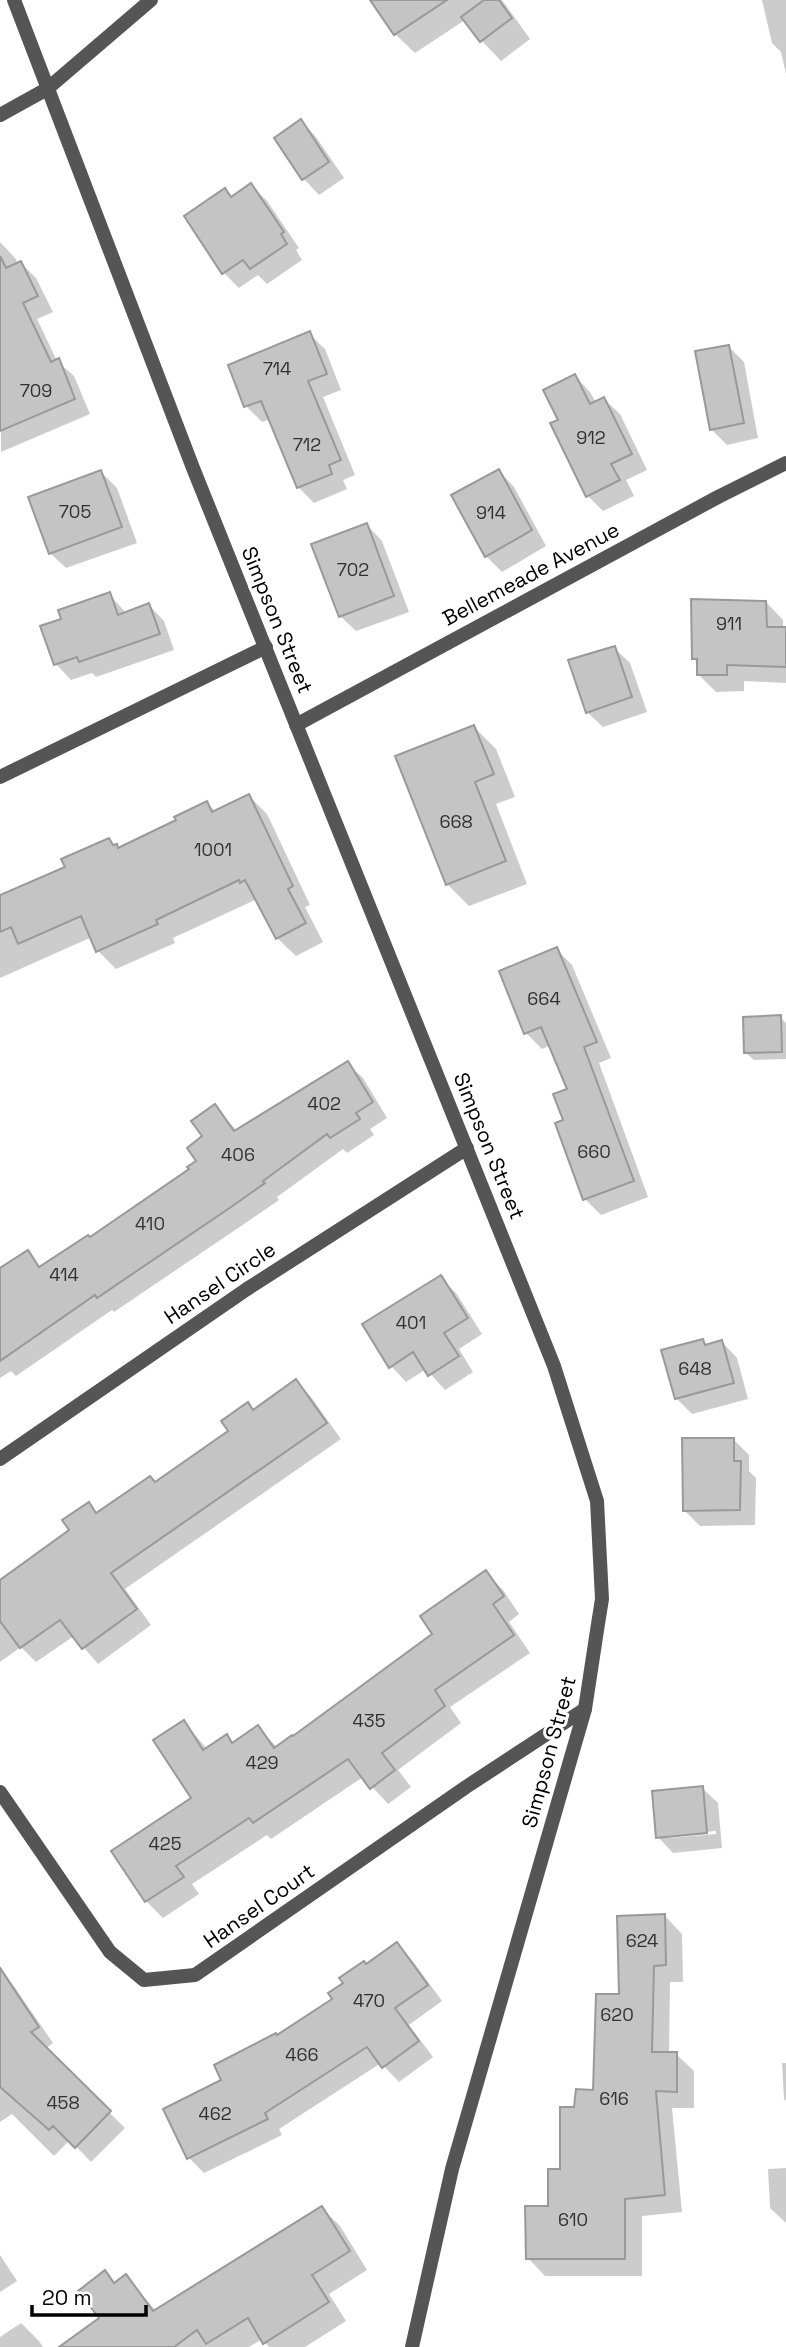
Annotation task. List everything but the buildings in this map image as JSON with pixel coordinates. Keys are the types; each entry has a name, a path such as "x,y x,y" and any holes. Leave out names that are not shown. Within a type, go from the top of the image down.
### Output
{"street":[{"name":"Simpson Street","path":"14,0 193,468 554,1366 597,1501 602,1599 585,1709 452,2169 412,2347"},
{"path":"0,115 47,89 151,0"},
{"name":"Bellemeade Avenue","path":"296,726 706,503 786,463"},
{"path":"0,777 266,647"},
{"name":"Hansel Circle","path":"0,1459 247,1289 467,1148"},
{"name":"Hansel Court","path":"0,1792 110,1952 144,1980 195,1975 466,1787 585,1709"}]}
